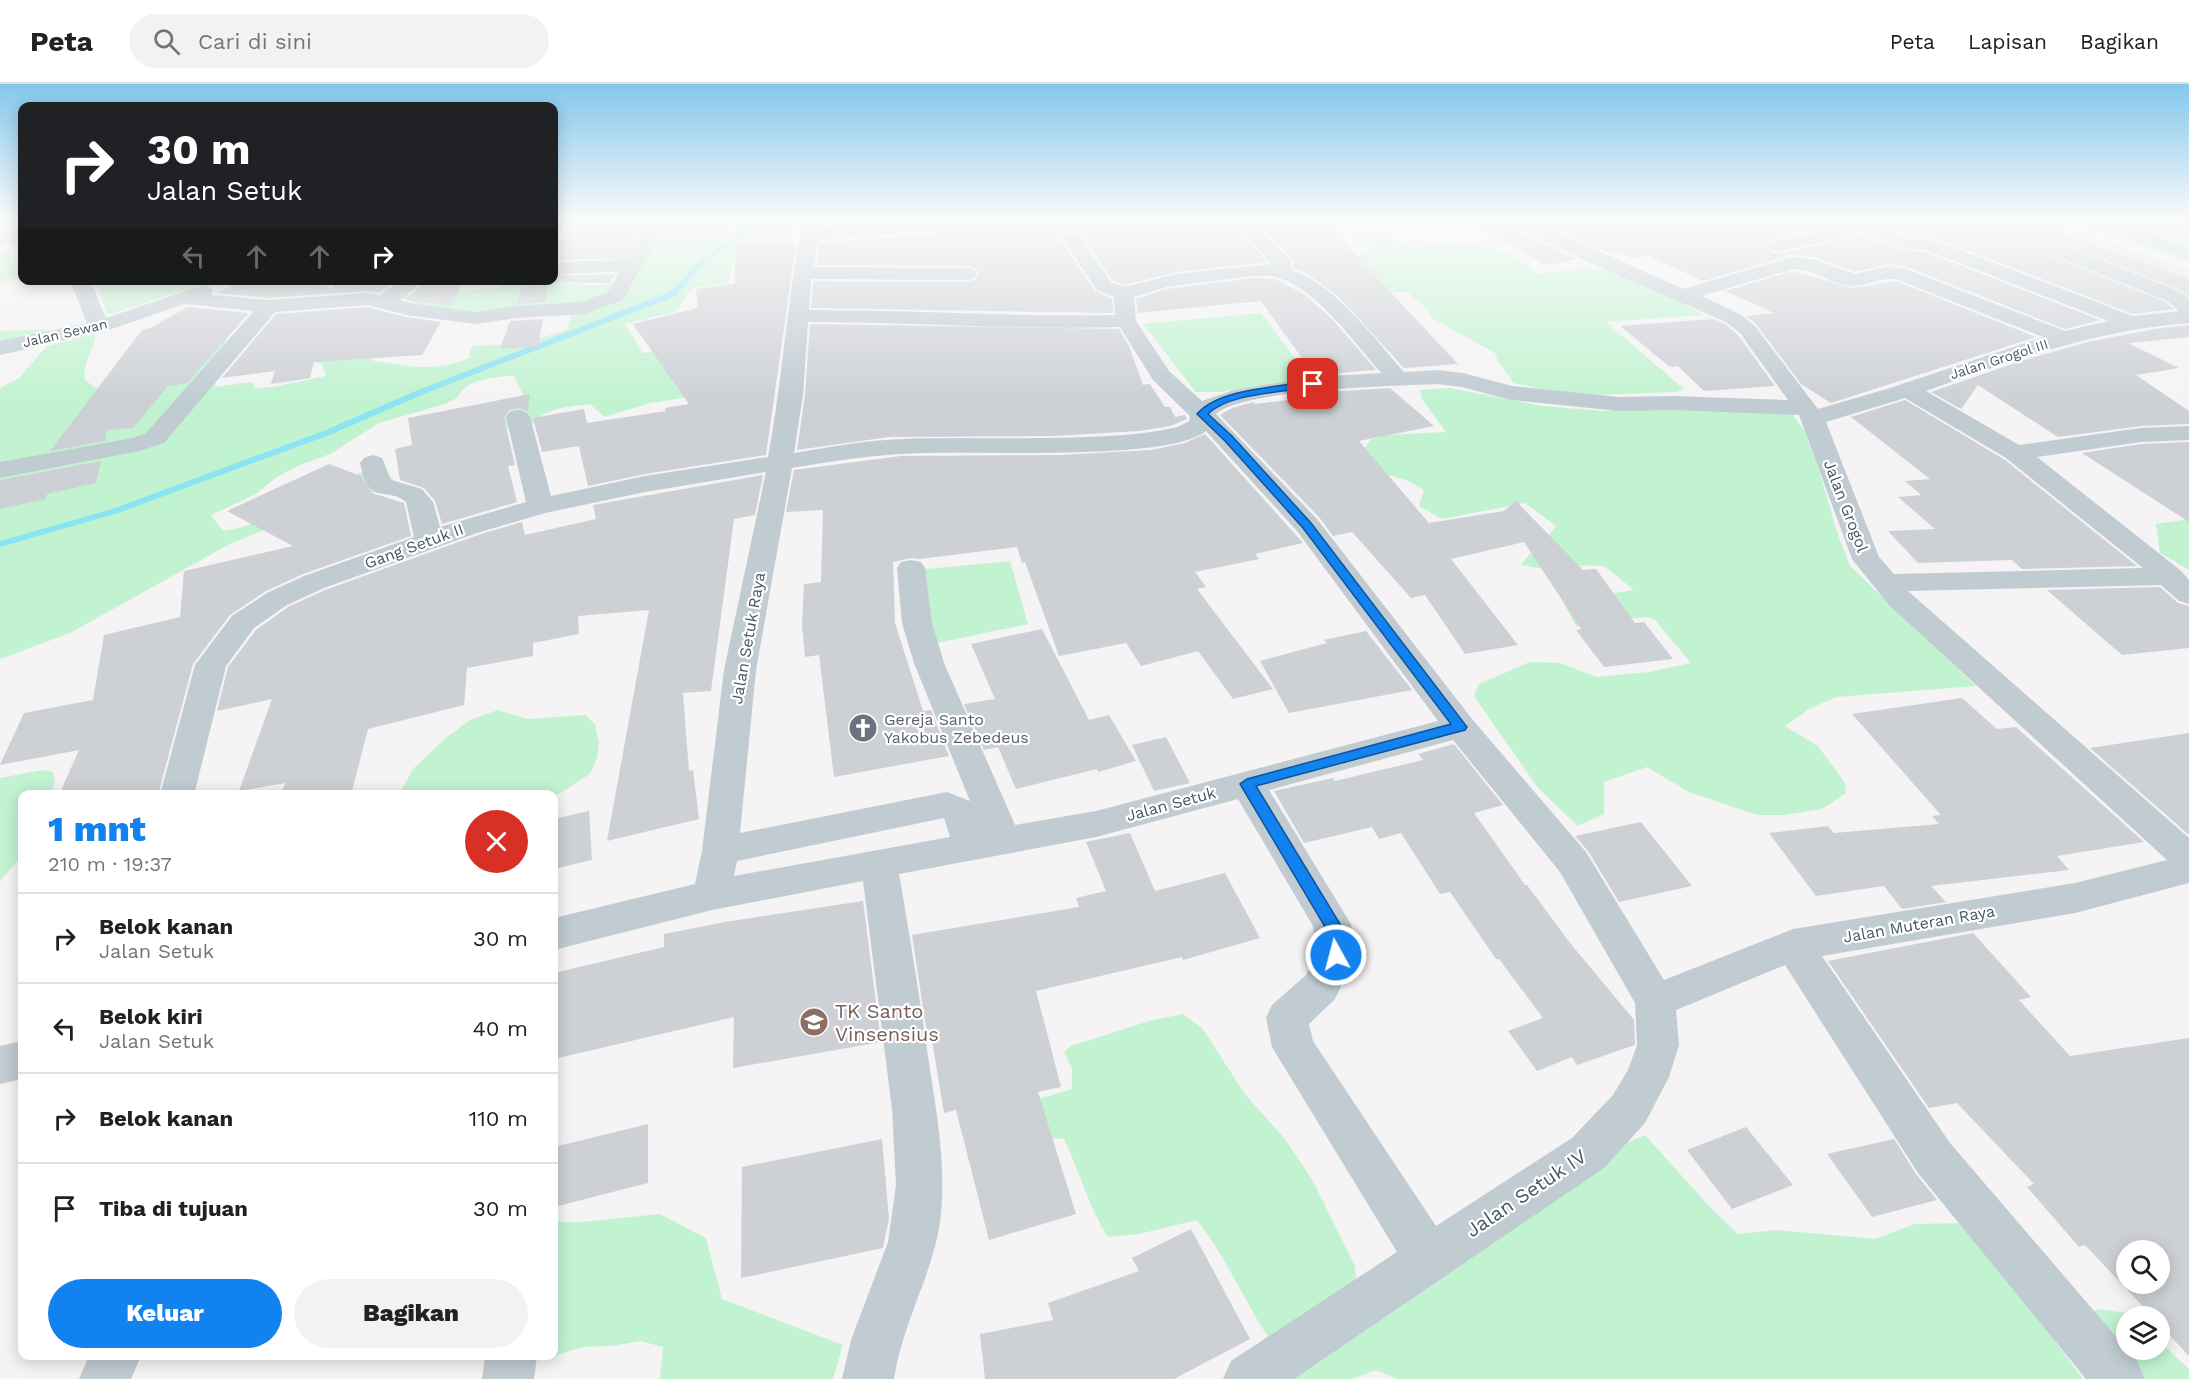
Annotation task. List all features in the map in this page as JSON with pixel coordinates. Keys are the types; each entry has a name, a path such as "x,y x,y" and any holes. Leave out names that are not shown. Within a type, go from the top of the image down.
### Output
{"street":[{"path":"182,298 269,306 356,299 384,302 406,309 477,318 517,312 584,308 616,296 625,280"},
{"name":"Jalan Setuk Raya","path":"712,895 720,852 740,670 791,395 801,280"},
{"path":"1100,280 1125,307 1161,375 1228,439 1307,525 1460,727"},
{"path":"798,316 901,316 962,321 1043,323 1125,307 1147,285 1174,280"},
{"path":"1298,280 1347,321 1397,378"},
{"name":"Jalan Grogol","path":"1649,280 1733,318 1747,329 1809,413 1866,559 1899,599 2189,859"},
{"path":"1684,295 1733,280"},
{"path":"1916,280 2065,338"},
{"path":"2022,280 2130,322"},
{"path":"2134,280 2173,296 2189,309"},
{"path":"82,285 99,327"},
{"name":"Jalan Sewan","path":"0,348 99,327 218,285"},
{"path":"384,302 407,285"},
{"path":"0,470 139,444 155,438 269,306"},
{"name":"Jalan Grogol III","path":"1202,414 1212,405 1234,397 1313,384 1397,378 1455,379 1511,393 1619,404 1673,403 1809,413 1907,390 1986,361 2065,338 2130,322 2189,317"},
{"path":"1907,390 2015,453 2179,586"},
{"name":"Gang Setuk II","path":"178,790 211,665 243,622 277,599 305,586 467,527 540,506 645,484 833,454 902,446 1089,444 1164,438 1194,429 1201,423 1202,414"},
{"path":"518,417 540,506"},
{"path":"2015,453 2141,435 2189,433"},
{"path":"372,463 383,487 408,491 417,497 429,541"},
{"path":"911,568 917,623 988,845"},
{"path":"1886,583 2179,586"},
{"name":"Jalan Setuk","path":"712,895 1096,824 1460,727"},
{"name":"Jalan Setuk IV","path":"1249,1379 1588,1153 1629,1109 1647,1077 1658,1045 1655,1001 1573,862 1460,727"},
{"path":"1247,784 1332,924 1336,955 1321,987 1287,1018 1293,1047 1429,1258"},
{"path":"720,852 946,805 953,806 960,811 988,845"},
{"path":"868,1379 870,1359 908,1262 916,1221 917,1141 899,989 879,864"},
{"name":"Jalan Muteran Raya","path":"1655,1001 1793,945 2075,898 2189,869"},
{"path":"558,933 712,895"},
{"path":"1793,945 1934,1158 2119,1379"},
{"path":"0,1065 18,1061"},
{"path":"105,1379 113,1360"},
{"path":"508,1379 510,1360"}],"shaded area":[{"path":"2085,280 2189,280 2189,301 2149,304"}],"green space":[{"path":"558,280 568,280 567,284 604,285 616,280 729,280 728,283 692,288 675,312 625,324 643,353 678,349 775,347 776,383 650,403 604,417 590,404 564,407 541,416 530,429 510,432 502,421 494,420 525,399 514,375 474,383 461,391 457,398 445,404 379,423 330,454 300,465 277,477 256,494 211,515 223,531 244,526 282,511 337,482 376,468 388,474 397,484 264,530 228,545 70,633 0,659 0,388 19,378 47,346 96,334 87,362 85,380 100,391 228,335 218,365 215,387 252,382 255,388 273,387 326,376 322,364 302,358 357,354 375,361 422,367 457,362 470,358 470,350 474,346 522,343 567,330 571,315 575,310 487,313 442,310 402,298 406,294 495,289 503,285 558,285"},
{"path":"1374,280 1644,280 1703,315 1606,322 1684,389 1677,392 1590,395 1552,391 1514,383 1495,353 1433,319 1426,308 1407,292 1383,292"},
{"path":"97,285 199,286 107,315"},
{"path":"1261,313 1310,378 1220,392 1196,392 1143,324"},
{"path":"46,329 53,333 0,343 0,331"},
{"path":"1450,388 1542,406 1604,411 1783,402 1804,430 1850,566 1976,686 1836,697 1809,709 1785,726 1818,746 1845,783 1846,793 1822,809 1784,815 1757,815 1689,792 1647,767 1604,782 1604,814 1578,826 1538,788 1474,696 1479,684 1530,662 1560,663 1597,677 1649,672 1691,663 1654,619 1645,617 1576,626 1563,602 1634,590 1604,566 1567,565 1543,569 1521,565 1556,526 1525,503 1442,519 1419,506 1424,490 1406,480 1388,475 1363,451 1370,440 1384,435 1446,432 1422,399 1420,390"},
{"path":"2189,519 2189,570 2160,553 2156,524"},
{"path":"1010,561 1028,624 933,644 916,570"},
{"path":"498,710 527,719 586,715 595,724 599,742 597,758 590,774 558,794 558,790 402,790 413,769 447,737 470,720"},
{"path":"42,770 53,772 55,781 51,790 18,790 18,861 0,881 0,778"},
{"path":"1183,1014 1203,1029 1244,1093 1285,1139 1313,1181 1355,1266 1357,1290 1268,1337 1197,1220 1139,1234 1108,1237 1095,1213 1064,1139 1038,1137 1015,1106 1072,1089 1072,1069 1064,1052 1071,1046 1149,1021"},
{"path":"1645,1135 1709,1206 1738,1234 1775,1230 1876,1239 1914,1224 1967,1223 2083,1379 1397,1379 1376,1370 1352,1379 1273,1379 1593,1174 1627,1143"},
{"path":"660,1214 706,1238 722,1299 843,1345 833,1379 660,1379 663,1347 641,1341 612,1346 583,1347 558,1355 558,1222 582,1222"},
{"path":"2100,1309 2116,1312 2116,1353 2085,1314"},
{"path":"2170,1351 2189,1369 2189,1379 2137,1379 2122,1360 2170,1360"}],"building":[{"path":"558,280 611,280 610,283 558,282"},
{"path":"735,280 791,280 766,455 645,474 588,486 579,446 542,452 533,418 584,409 587,423 666,411 665,408 689,404 633,324 698,308 696,289 735,284"},
{"path":"1088,280 1095,291 1112,299 1113,313 811,308 813,281"},
{"path":"1113,280 1142,280 1124,285"},
{"path":"1234,280 1278,280 1304,294 1332,319 1376,370 1314,375 1261,301 1138,313 1136,299 1166,289"},
{"path":"1317,280 1380,280 1458,364 1404,368 1339,297"},
{"path":"1761,280 1826,280 1853,288 1896,281 2036,337 1831,403 1801,384 1756,324 1746,316 1774,313 1725,291"},
{"path":"1941,280 1999,280 2100,320 2065,329"},
{"path":"2046,280 2111,280 2165,302 2174,309 2133,314"},
{"path":"2157,280 2189,280 2189,296 2181,290"},
{"path":"234,285 318,285 332,288 335,285 389,285 379,293 367,291 269,298 216,293"},
{"path":"421,285 462,285 450,306 405,299"},
{"path":"522,285 548,285 545,302 516,304"},
{"path":"188,307 249,313 187,383 168,386 133,428 107,430 105,441 50,451 142,330"},
{"path":"367,307 406,317 441,322 422,355 314,362 310,378 271,384 275,371 222,378 276,314"},
{"path":"543,319 538,347 500,349 510,321"},
{"path":"1713,319 1725,324 1738,335 1775,386 1704,391 1678,366 1670,367 1620,326"},
{"path":"810,324 1119,329 1129,346 1143,385 1150,384 1165,407 1170,407 1175,417 1185,415 1187,419 1170,426 1139,431 1054,436 889,437 797,450 805,395"},
{"path":"2189,325 2189,337 2128,343 2179,368 2136,375 2189,411 2189,424 2141,426 2058,437 1978,385 1961,409 1931,392 2024,360 2088,342"},
{"path":"1390,388 1434,426 1359,441 1429,523 1504,511 1516,501 1583,570 1596,569 1635,623 1644,622 1673,659 1604,667 1576,630 1581,629 1524,542 1451,559 1518,645 1465,654 1425,595 1411,598 1352,532 1333,536 1319,517 1220,415 1232,408 1253,402 1255,404 1328,395 1326,392"},
{"path":"530,394 528,411 519,408 509,410 504,418 515,465 508,466 517,502 442,524 435,501 424,488 400,480 395,449 412,445 408,418"},
{"path":"1905,400 2005,460 2137,566 2022,569 2012,560 1918,563 1888,531 1935,529 1898,497 1921,495 1905,481 1930,479 1851,417"},
{"path":"1205,434 1303,543 1255,554 1259,559 1195,572 1206,587 1197,589 1273,689 1233,699 1198,651 1141,666 1126,643 1059,656 1025,562 1022,563 1017,547 919,559 911,558 893,562 895,623 923,711 931,710 949,756 834,777 819,655 805,657 802,624 804,584 821,582 823,510 786,512 794,470 901,456 1061,455 1151,450 1185,443"},
{"path":"2189,442 2189,522 2082,453 2141,444"},
{"path":"101,461 96,483 47,494 45,499 0,509 0,480"},
{"path":"329,464 361,476 372,493 404,503 411,536 303,574 266,591 230,615 193,664 159,790 61,790 79,750 0,765 24,713 93,700 104,635 180,617 184,571 293,546 227,511"},
{"path":"763,475 755,515 734,519 711,691 683,693 689,771 693,770 699,819 607,841 649,610 578,616 579,634 533,643 533,656 467,668 464,705 368,729 352,790 283,790 285,783 239,790 272,699 217,711 228,667 256,630 288,607 325,590 478,535 522,522 525,535 596,519 593,505"},
{"path":"2160,587 2178,603 2189,606 2189,648 2122,655 2047,590"},
{"path":"1042,629 1089,720 1109,715 1136,761 1098,772 1097,769 1016,789 998,747 984,750 964,704 995,699 971,644"},
{"path":"1366,631 1412,690 1289,713 1260,661 1327,643 1324,640"},
{"path":"1962,698 1997,729 2016,727 2144,842 2057,856 2069,870 1931,886 1946,902 1902,909 1884,886 1816,896 1769,833 1828,826 1834,833 1939,824 1932,816 1941,815 1852,714"},
{"path":"2189,733 2189,835 2090,748"},
{"path":"1166,737 1190,783 1154,791 1132,745"},
{"path":"1454,744 1503,805 1474,813 1525,885 1634,1020 1635,1045 1577,1065 1572,1057 1537,1071 1508,1031 1543,1018 1499,959 1496,959 1450,892 1440,894 1401,833 1379,839 1372,827 1304,843 1274,791 1333,778 1335,781 1423,760 1418,754"},
{"path":"589,811 592,860 558,868 558,818"},
{"path":"1641,822 1692,886 1619,902 1588,851 1575,836"},
{"path":"1130,833 1155,891 1225,873 1260,938 1183,960 1182,957 1036,991 1061,1087 1038,1092 1076,1214 989,1240 956,1110 944,1113 931,1034 927,1034 912,935 1079,907 1076,898 1106,891 1086,842"},
{"path":"863,901 881,1042 733,1068 734,1017 558,1058 558,972 664,947 664,934 725,922"},
{"path":"1973,933 2031,997 2019,1000 2070,1056 2189,1038 2189,1356 2170,1336 2170,1306 2143,1306 2131,1294 2170,1294 2170,1240 2116,1240 2116,1278 2085,1245 2079,1247 2027,1187 2034,1184 1957,1103 1929,1108 1828,961"},
{"path":"648,1124 648,1183 558,1206 558,1146"},
{"path":"1746,1127 1793,1185 1732,1209 1687,1150"},
{"path":"882,1139 889,1219 883,1248 741,1278 742,1167"},
{"path":"1894,1139 1916,1174 1937,1200 1872,1217 1827,1154"},
{"path":"1191,1229 1250,1339 1174,1379 985,1379 980,1334 1053,1320 1048,1303 1139,1271 1132,1258"}],"waterway":[{"path":"0,544 115,511 329,432 421,392 673,294 685,280"}],"place":[{"name":"Gereja Santo Yakobus Zebedeus","path":"863,728"},
{"name":"TK Santo Vinsensius","path":"814,1022"}],"route":[{"path":"1313,384 1234,397 1212,405 1202,414 1307,525 1460,727 1247,784 1332,924 1336,955"}]}
